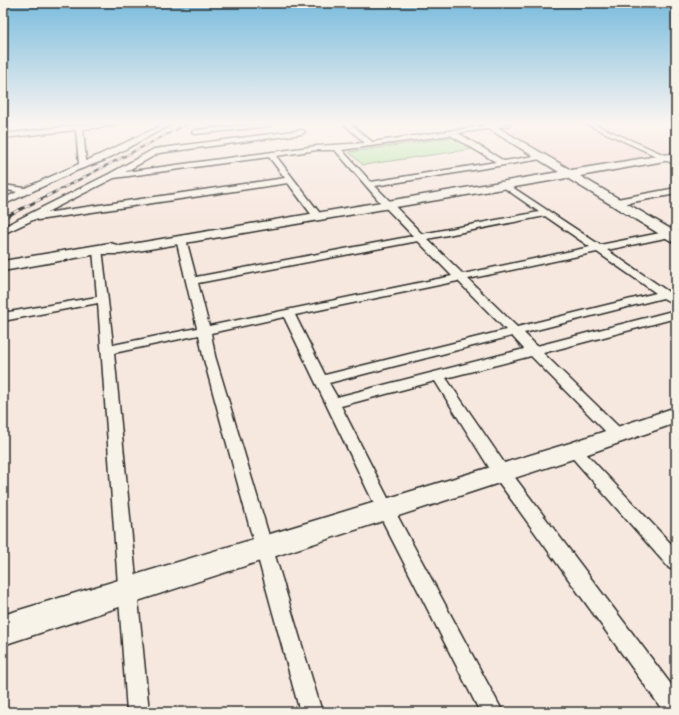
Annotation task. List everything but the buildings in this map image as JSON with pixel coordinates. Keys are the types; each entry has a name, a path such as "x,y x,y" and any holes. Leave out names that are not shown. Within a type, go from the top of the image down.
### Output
{"street":[{"path":"82,157 83,165"},
{"path":"3,202 83,165 103,157"},
{"path":"3,231 146,157"},
{"path":"112,176 247,157"},
{"path":"273,157 316,214"},
{"path":"346,157 371,184 385,202 618,435"},
{"path":"493,157 503,163"},
{"path":"371,184 539,157"},
{"path":"542,157 674,236"},
{"path":"98,250 114,250 181,239 385,202 567,173 673,159"},
{"path":"385,202 506,185 567,173"},
{"path":"26,219 290,180"},
{"path":"506,185 676,302"},
{"path":"3,187 26,191"},
{"path":"617,202 676,191"},
{"path":"192,281 546,213"},
{"path":"3,266 98,250 119,244 316,214"},
{"path":"109,350 598,248 674,236"},
{"path":"181,239 209,356 265,547 311,712"},
{"path":"98,250 109,350 126,591 138,712"},
{"path":"322,380 665,294"},
{"path":"3,319 103,299"},
{"path":"288,313 385,509 492,712"},
{"path":"333,403 676,314"},
{"path":"438,376 501,472 676,710"},
{"path":"3,630 574,450 675,416"},
{"path":"574,450 676,562"}],"shaded area":[{"path":"551,157 648,157 575,171"}],"green space":[{"path":"355,157 415,157 363,165"}],"railway":[{"path":"55,192 122,157"},
{"path":"3,218 55,192"}]}
